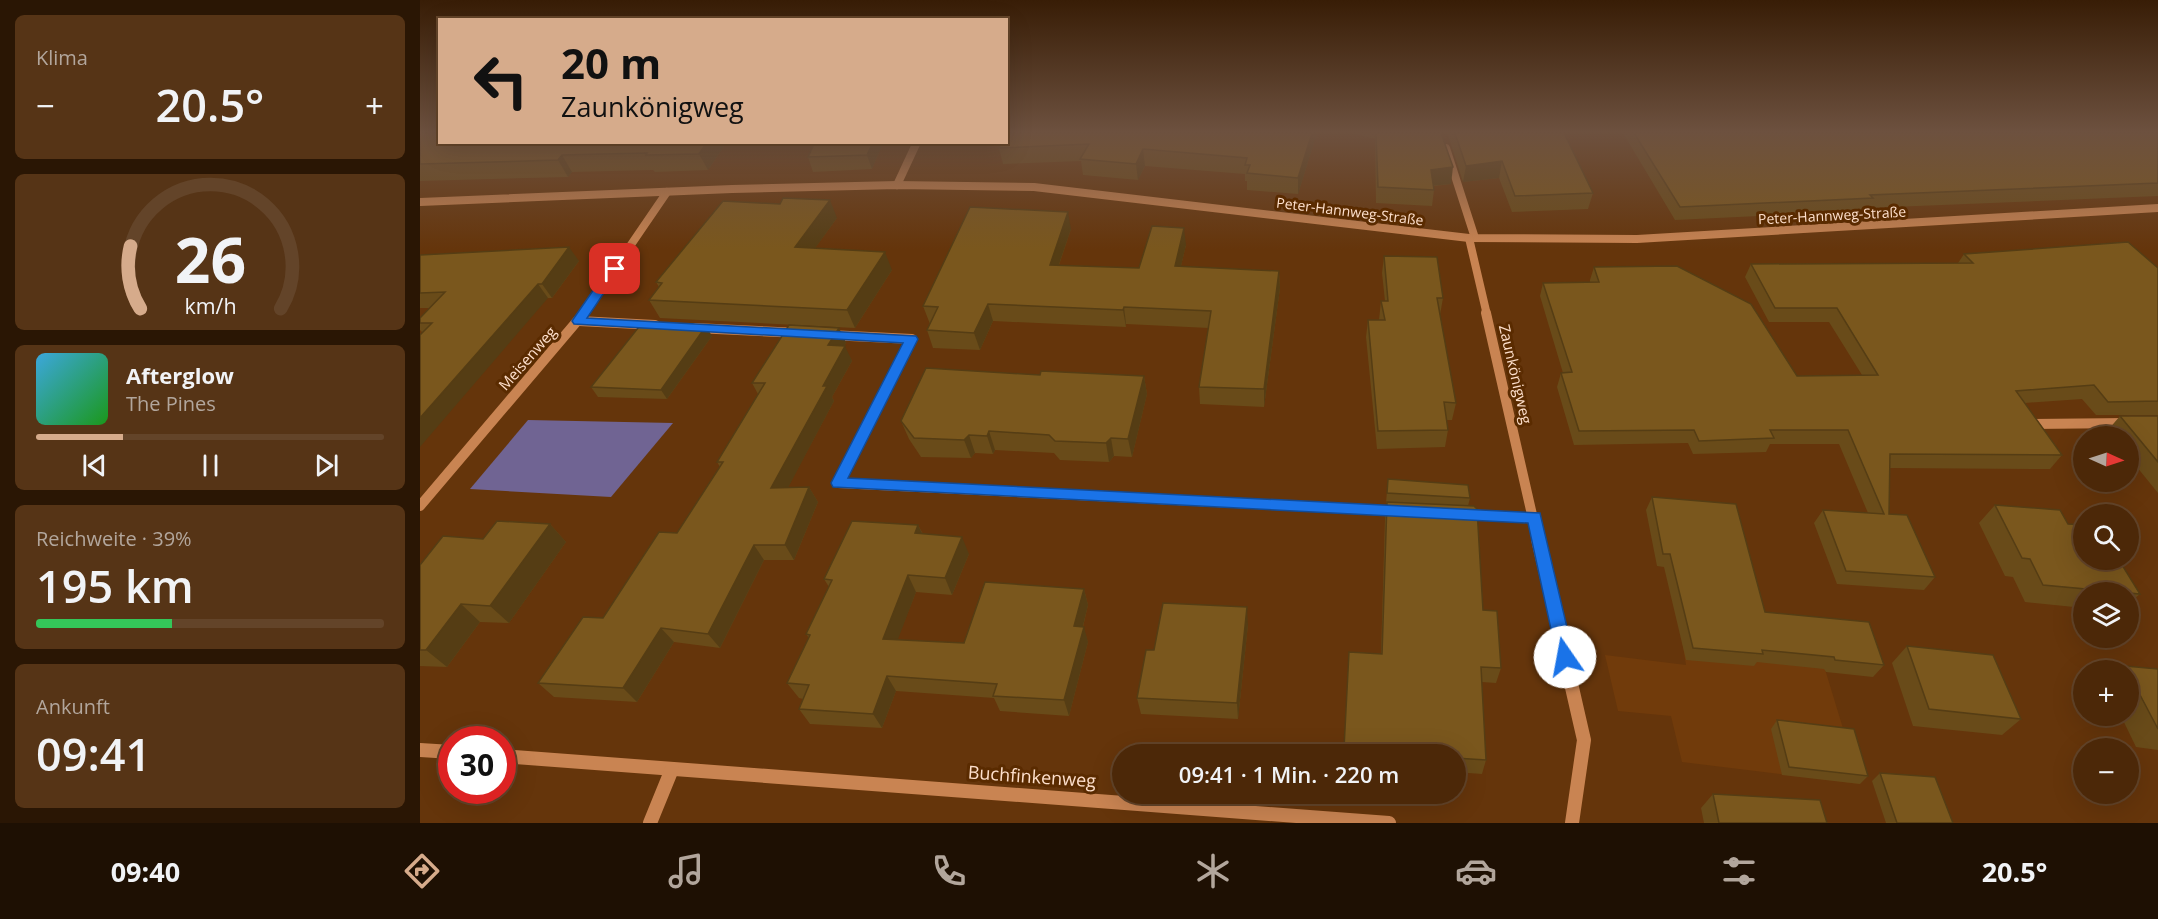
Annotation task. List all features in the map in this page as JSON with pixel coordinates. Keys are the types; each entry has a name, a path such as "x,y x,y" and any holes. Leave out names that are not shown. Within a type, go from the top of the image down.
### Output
{"street":[{"path":"897,185 903,171"},
{"name":"Zaunkönigweg","path":"1452,171 1472,238 1584,740 1572,823"},
{"name":"Peter-Hannweg-Straße","path":"420,202 897,185 1034,187 1175,202 1319,222 1472,238 1637,239 2158,208"},
{"name":"Meisenweg","path":"420,507 579,321 667,192"},
{"path":"579,321 662,326"},
{"path":"686,327 912,339 838,483 1416,512"},
{"path":"2027,424 2134,423"},
{"path":"1452,514 1534,518"},
{"path":"420,750 438,751"},
{"name":"Buchfinkenweg","path":"516,757 1389,823"},
{"path":"650,823 672,769"}],"shaded area":[{"path":"528,420 673,423 611,497 470,489"},
{"path":"1680,628 1813,630 1860,784 1682,762 1671,716 1618,711 1605,655 1686,665"}],"building":[{"path":"1248,171 1300,171 1298,178"},
{"path":"1377,171 1431,171 1434,190 1378,187"},
{"path":"1506,171 1583,171 1593,193 1515,196"},
{"path":"1658,171 2158,171 2158,183 1870,195 1873,198 1680,207"},
{"path":"783,198 830,200 795,247 885,252 847,310 649,300 662,283 656,282 723,201 780,204"},
{"path":"970,207 1068,212 1050,265 1139,268 1152,226 1184,228 1175,266 1279,271 1264,389 1199,387 1211,311 988,304 974,333 927,330 938,307 923,306"},
{"path":"2128,242 2158,268 2158,401 2108,402 2094,385 2016,391 2062,455 1890,454 1889,514 1907,515 1935,577 1846,571 1823,510 1884,514 1848,430 1770,430 1774,438 1699,441 1694,430 1579,431 1561,373 1572,372 1543,283 1599,282 1594,267 1677,266 1751,304 1797,376 1878,375 1837,308 1775,308 1751,264 1973,263 1964,254"},
{"path":"569,247 542,284 538,284 420,418 420,335 432,323 420,323 420,318 445,292 420,293 420,255"},
{"path":"1384,256 1437,257 1443,298 1437,298 1456,403 1444,402 1448,430 1378,431 1368,320 1385,320 1381,301 1388,301"},
{"path":"642,323 706,326 661,390 591,387"},
{"path":"789,325 839,328 828,345 845,346 823,386 827,386 771,488 809,487 785,545 754,545 708,634 661,628 623,688 538,683 583,617 603,618 659,532 677,533 723,462 717,462 765,383 752,383"},
{"path":"926,368 1040,375 1041,371 1144,376 1128,439 1111,438 1106,443 1055,441 1049,435 989,431 987,436 969,435 964,440 914,438 901,421"},
{"path":"2120,416 2158,416 2158,462 2139,439 2139,426 2128,426"},
{"path":"1388,479 1468,485 1470,498 1387,493"},
{"path":"1652,497 1736,504 1765,612 1869,622 1884,665 1835,660 1834,657 1762,650 1763,654 1693,648 1670,554 1663,554"},
{"path":"1387,502 1474,506 1477,509 1483,610 1497,611 1501,668 1481,667 1486,760 1466,759 1466,744 1344,744 1349,652 1382,654"},
{"path":"1995,505 2060,510 2068,524 2073,524 2073,570 2125,570 2133,582 2073,582 2073,588 2043,585 2030,559 2022,558"},
{"path":"497,521 550,524 490,606 461,604 426,650 420,650 420,565 443,536 483,539"},
{"path":"852,521 918,525 915,533 962,537 945,578 908,575 883,639 964,643 985,582 1084,589 1074,626 1084,627 1064,700 993,696 997,684 887,676 873,714 799,709 809,685 787,683 810,635 806,634 832,580 824,579"},
{"path":"1163,603 1247,607 1237,703 1137,698 1146,650 1154,650"},
{"path":"1907,646 1993,655 2021,719 1929,709"},
{"path":"2139,667 2158,669 2158,729 2139,693"},
{"path":"1777,720 1854,729 1868,776 1789,767"},
{"path":"1880,773 1935,777 1953,823 1897,823"},
{"path":"1713,794 1820,800 1827,823 1719,823"}],"route":[{"path":"615,269 579,321 912,339 838,483 1534,518 1565,657"}]}
